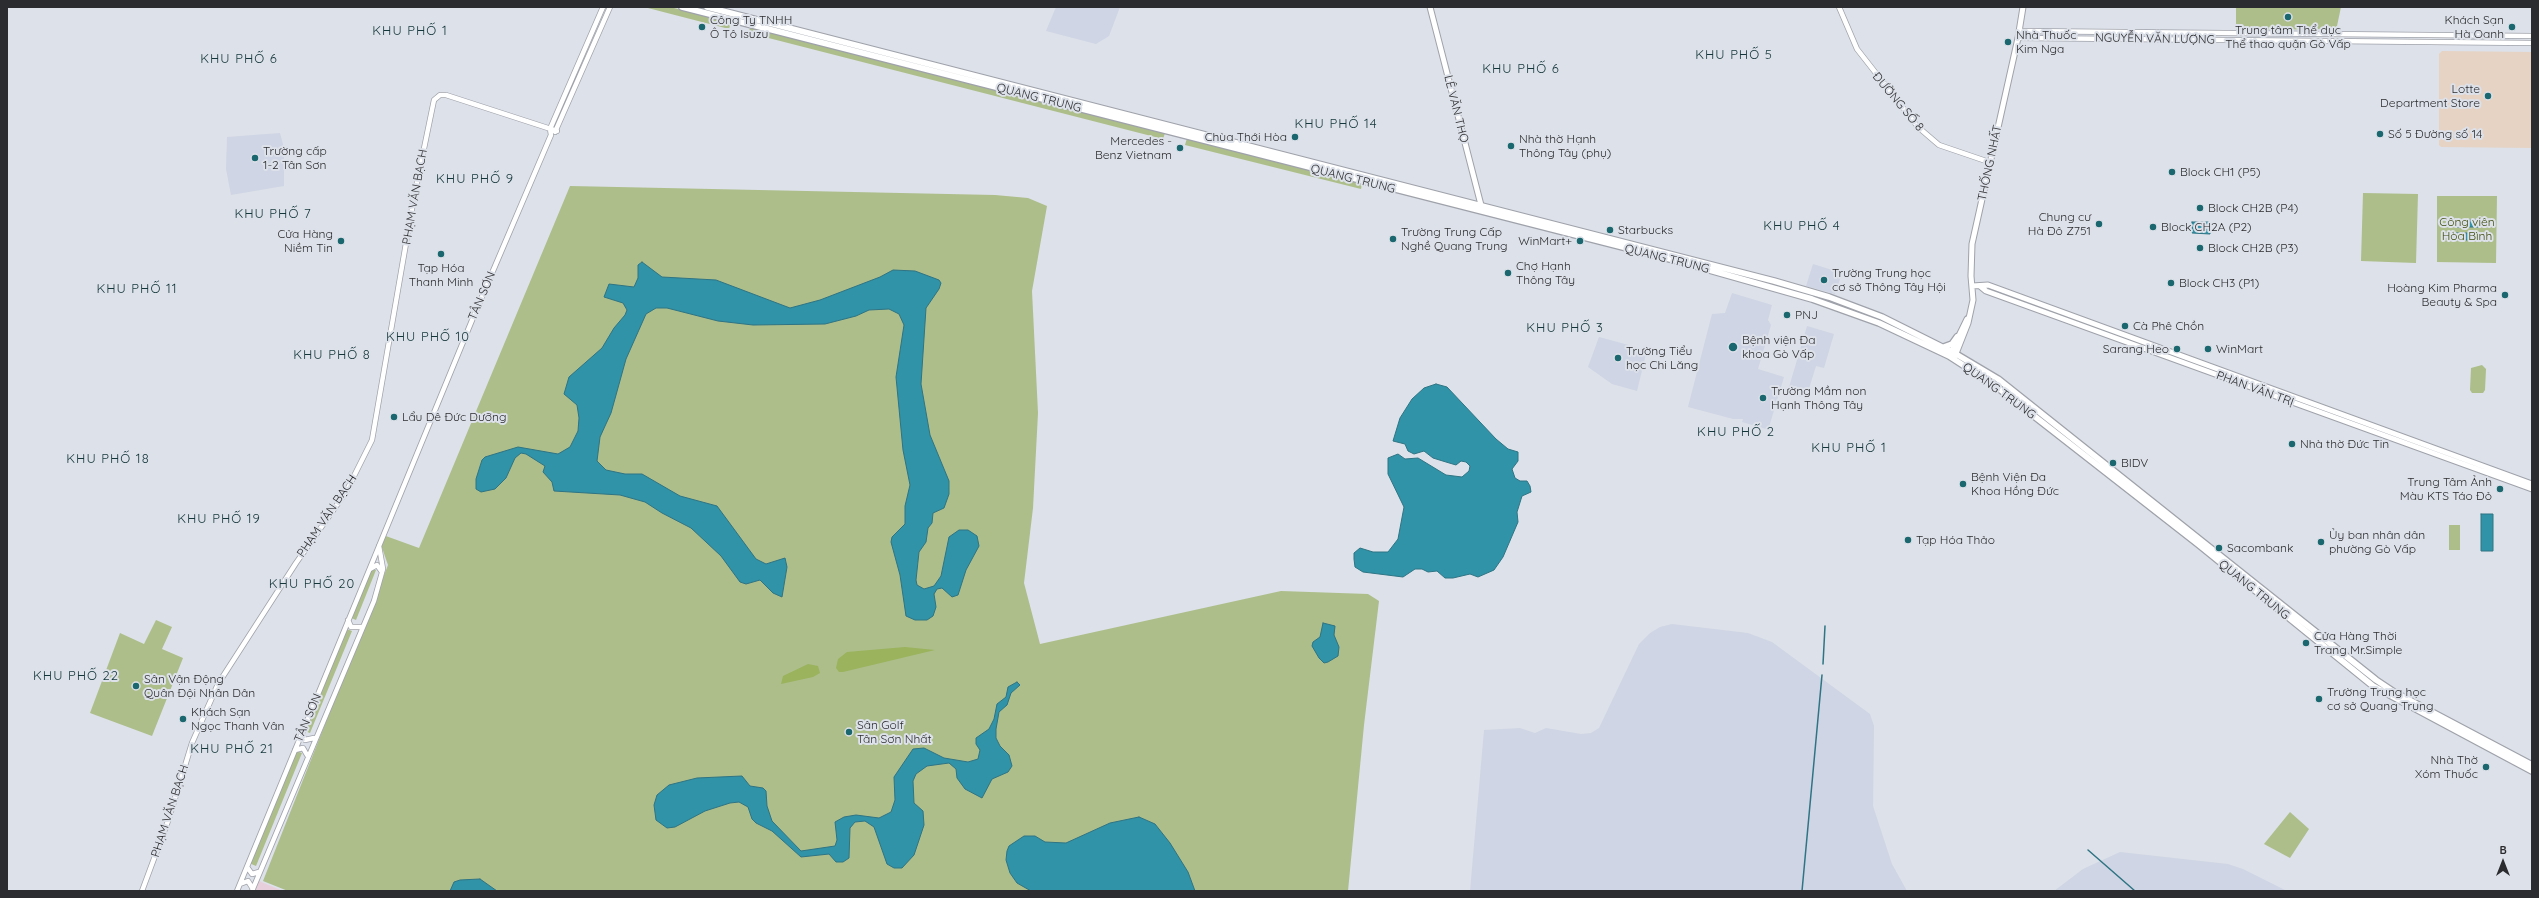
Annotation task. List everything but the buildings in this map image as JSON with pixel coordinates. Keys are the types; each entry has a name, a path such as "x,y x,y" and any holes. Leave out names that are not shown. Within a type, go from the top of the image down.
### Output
{"main road":[{"name":"QUANG TRUNG","path":"682,7 742,19 1370,180 1482,212 1774,281 1813,292 1882,317 1941,348 1997,387 2296,615 2381,687 2532,765"},
{"name":"QUANG TRUNG","path":"706,7 742,19"},
{"name":"LÊ VĂN THỌ","path":"1430,7 1482,212"},
{"name":"THỐNG NHẤT","path":"1953,356 1973,300 1972,244 1989,162 2020,31 2022,7"},
{"name":"QUANG TRUNG","path":"1370,180 1481,205 1651,251 1773,287 1879,323 1953,356 1998,379 2292,620 2381,687 2532,771"},
{"path":"1773,287 1774,281"},
{"name":"PHAN VĂN TRỊ","path":"1972,286 1980,286 1986,292 2532,484"},
{"path":"1812,299 1813,292"},
{"name":"THỐNG NHẤT","path":"1953,356 1957,337 1967,319"},
{"path":"1941,348 1952,344 1957,337"},
{"name":"PHAN VĂN TRỊ","path":"2282,396 2532,489"},
{"path":"2053,431 2057,426"},
{"path":"2292,620 2296,615"}],"street":[{"name":"TÂN SƠN","path":"237,891 369,569 550,135 550,129 603,7"},
{"path":"550,135 557,131 610,7"},
{"name":"ĐƯỜNG SỐ 8","path":"1839,7 1857,48 1918,127 1939,145 1989,162"},
{"name":"NGUYỄN VĂN LƯỢNG","path":"2020,31 2532,36"},
{"path":"2429,35 2429,42"},
{"name":"NGUYỄN VĂN LƯỢNG","path":"2018,38 2532,43"},
{"name":"PHẠM VĂN BẠCH","path":"142,891 168,821 192,743 218,684 296,563 346,492 372,440 414,197 434,100 446,94 557,131"},
{"name":"TÂN SƠN","path":"252,890 314,738 362,627 382,575 383,565 379,546"},
{"path":"369,569 377,566 382,569 382,575"},
{"path":"348,620 351,628 362,627"},
{"path":"302,734 305,740 314,738"},
{"path":"294,751 303,748 307,756"},
{"path":"248,867 252,874 260,872"},
{"path":"240,884 248,881 252,890"}],"shaded area":[{"path":"1056,7 1120,7 1109,36 1096,44 1046,31"},
{"path":"2442,51 2532,52 2532,148 2441,147 2439,145 2439,54"},
{"name":"Trường cấp 1-2 Tân Sơn","path":"280,133 284,148 284,186 231,195 226,169 227,137"},
{"name":"Trường Trung học cơ sở Thông Tây Hội","path":"1813,264 1842,273 1835,294 1806,286"},
{"name":"Bệnh viện Đa khoa Gò Vấp","path":"1732,293 1772,305 1768,320 1771,325 1758,369 1784,377 1769,427 1766,429 1742,422 1743,419 1733,419 1688,407 1712,314 1725,313"},
{"path":"1807,326 1834,334 1824,368 1816,366 1808,392 1804,391 1802,397 1787,394"},
{"name":"Trường Tiểu học Chi Lăng","path":"1599,337 1647,350 1637,391 1612,384 1588,367"},
{"path":"1672,624 1748,633 1772,642 1870,714 1874,726 1873,806 1892,864 1907,891 1470,891 1484,730 1520,728 1535,733 1546,728 1581,734 1591,733 1599,728 1639,644 1650,633 1660,627"},
{"path":"2120,852 2228,864 2243,869 2287,891 2054,891 2083,869"},
{"path":"259,881 283,891 255,891"}],"green space":[{"path":"644,7 670,7 731,22 729,29"},
{"name":"Trung tâm Thể dục Thể thao quận Gò Vấp","path":"2236,7 2341,7 2337,26 2333,29 2236,30"},
{"path":"750,27 1165,133 1163,139 749,33"},
{"path":"1187,138 1362,184 1361,189 1185,145"},
{"name":"Sân Golf Tân Sơn Nhất","path":"570,186 995,195 1028,198 1047,206 1032,291 1038,413 1033,508 1024,583 1040,644 1281,591 1368,594 1379,601 1364,725 1348,891 288,891 263,881 388,565 380,542 383,535 419,548"},
{"name":"Công viên Hòa Bình","path":"2363,193 2418,194 2416,263 2361,261"},
{"name":"Công viên Hòa Bình","path":"2437,196 2497,196 2496,263 2437,262"},
{"path":"2482,365 2486,369 2485,390 2483,393 2472,393 2470,390 2471,368"},
{"path":"2449,525 2460,525 2460,550 2449,550"},
{"path":"370,568 376,570 356,620 349,617"},
{"name":"Sân Vận Động Quân Đội Nhân Dân","path":"156,620 172,627 162,649 183,658 152,736 90,713 120,633 144,644"},
{"path":"344,628 352,631 310,733 302,730"},
{"path":"905,647 935,650 843,672 839,672 836,668 838,659 847,652"},
{"path":"808,664 818,666 820,673 813,677 781,684 783,676"},
{"path":"294,750 302,753 256,866 249,863"},
{"path":"2290,812 2309,829 2290,858 2264,844"}],"water":[{"path":"2455,220 2480,220 2480,227 2455,227"},
{"path":"2192,222 2210,222 2210,234 2192,233"},
{"path":"2454,233 2480,233 2479,240 2454,240"},
{"path":"642,262 662,277 716,280 790,308 820,300 880,277 893,270 915,271 939,280 941,283 939,289 926,308 921,384 930,435 949,481 949,494 944,508 933,513 932,523 928,528 926,542 919,552 916,580 917,585 924,589 934,586 941,576 949,537 959,530 968,530 977,536 979,546 966,570 958,595 952,597 942,588 937,589 934,594 936,607 933,616 927,620 915,620 906,616 900,575 891,542 892,537 905,524 905,506 910,485 903,450 896,377 904,325 899,314 889,309 869,310 856,316 825,324 753,325 718,321 667,308 656,308 646,314 626,359 611,413 600,437 597,461 606,470 625,474 642,474 680,496 717,506 756,559 766,564 785,558 787,567 782,597 773,593 760,580 746,584 740,582 721,556 691,528 662,513 645,502 620,495 554,491 552,482 543,472 545,466 526,454 521,453 515,458 506,478 495,489 481,492 476,489 476,479 482,460 485,457 518,447 558,454 570,447 578,431 579,418 577,405 564,394 569,377 602,348 614,328 625,315 627,310 623,303 604,297 609,284 634,287 638,278 638,265"},
{"path":"1436,384 1447,387 1496,439 1508,449 1518,452 1518,461 1512,469 1515,478 1520,481 1527,481 1531,492 1522,496 1517,512 1518,522 1503,557 1494,570 1478,577 1470,574 1453,578 1445,578 1437,571 1428,572 1422,569 1415,569 1403,577 1363,572 1355,567 1354,553 1360,548 1373,552 1388,552 1398,539 1404,507 1388,474 1388,458 1398,454 1405,459 1418,458 1446,475 1462,477 1469,471 1470,466 1466,462 1461,461 1456,465 1433,458 1424,451 1414,454 1408,451 1405,444 1393,441 1400,418 1412,399 1424,388"},
{"path":"2481,514 2493,514 2493,551 2481,551"},
{"path":"1323,623 1335,626 1334,635 1339,647 1338,656 1324,663 1319,658 1312,646 1313,642 1320,637"},
{"path":"1017,682 1020,685 1011,693 1007,705 999,712 996,729 996,738 1000,746 1009,755 1012,766 1008,772 992,779 982,798 965,789 957,778 956,769 949,763 927,766 916,774 913,781 914,803 923,811 924,825 914,855 902,868 894,868 887,864 874,827 865,821 855,822 850,828 849,858 843,862 836,862 829,854 801,857 772,831 756,823 752,819 748,807 739,802 730,803 705,811 675,827 667,828 656,820 654,805 657,795 669,785 697,778 742,776 750,786 763,788 766,791 767,806 772,821 801,851 835,846 837,840 835,822 844,817 856,815 879,818 891,812 895,800 894,777 913,749 924,748 944,758 968,762 978,759 980,750 976,744 976,738 989,729 994,719 997,704 1006,697 1008,687"},
{"path":"1139,817 1155,824 1170,843 1188,872 1195,891 1031,891 1017,883 1010,873 1006,860 1007,851 1009,846 1024,836 1035,836 1045,842 1066,843 1110,823"},
{"path":"480,879 497,891 450,891 454,882 460,880"}],"waterway":[{"path":"1823,664 1825,626"},
{"path":"1802,891 1822,675"},
{"path":"2088,850 2135,891"}],"place":[{"name":"Trung tâm Thể dục Thể thao quận Gò Vấp","path":"2288,17"},
{"name":"Công Ty TNHH Ô Tô Isuzu","path":"702,27"},
{"name":"Khách Sạn Hà Oanh","path":"2512,27"},
{"name":"Nhà Thuốc Kim Nga","path":"2008,42"},
{"name":"Lotte Department Store","path":"2488,96"},
{"name":"Số 5 Đường số 14","path":"2380,134"},
{"name":"Chùa Thới Hòa","path":"1295,137"},
{"name":"Nhà thờ Hạnh Thông Tây (phụ)","path":"1511,146"},
{"name":"Mercedes - Benz Vietnam","path":"1180,148"},
{"name":"Trường cấp 1-2 Tân Sơn","path":"255,158"},
{"name":"Block CH1 (P5)","path":"2172,172"},
{"name":"Block CH2B (P4)","path":"2200,208"},
{"name":"Chung cư Hà Đô Z751","path":"2099,224"},
{"name":"Block CH2A (P2)","path":"2153,227"},
{"name":"Starbucks","path":"1610,230"},
{"name":"Trường Trung Cấp Nghề Quang Trung","path":"1393,239"},
{"name":"Cửa Hàng Niềm Tin","path":"341,241"},
{"name":"WinMart+","path":"1580,241"},
{"name":"Block CH2B (P3)","path":"2200,248"},
{"name":"Tạp Hóa Thanh Minh","path":"441,254"},
{"name":"Chợ Hạnh Thông Tây","path":"1508,273"},
{"name":"Trường Trung học cơ sở Thông Tây Hội","path":"1824,280"},
{"name":"Block CH3 (P1)","path":"2171,283"},
{"name":"Hoàng Kim Pharma Beauty & Spa","path":"2505,295"},
{"name":"PNJ","path":"1787,315"},
{"name":"Cà Phê Chồn","path":"2125,326"},
{"name":"Bệnh viện Đa khoa Gò Vấp","path":"1733,347"},
{"name":"Sarang Heo","path":"2177,349"},
{"name":"WinMart","path":"2208,349"},
{"name":"Trường Tiểu học Chi Lăng","path":"1618,358"},
{"name":"Trường Mầm non Hạnh Thông Tây","path":"1763,398"},
{"name":"Lẩu Dê Đức Dưỡng","path":"394,417"},
{"name":"Nhà thờ Đức Tin","path":"2292,444"},
{"name":"BIDV","path":"2113,463"},
{"name":"Bệnh Viện Đa Khoa Hồng Đức","path":"1963,484"},
{"name":"Trung Tâm Ảnh Màu KTS Táo Đỏ","path":"2500,489"},
{"name":"Tạp Hóa Thảo","path":"1908,540"},
{"name":"Ủy ban nhân dân phường Gò Vấp","path":"2321,542"},
{"name":"Sacombank","path":"2219,548"},
{"name":"Cửa Hàng Thời Trang Mr.Simple","path":"2306,643"},
{"name":"Sân Vận Động Quân Đội Nhân Dân","path":"136,686"},
{"name":"Trường Trung học cơ sở Quang Trung","path":"2319,699"},
{"name":"Khách Sạn Ngọc Thanh Vân","path":"183,719"},
{"name":"Sân Golf Tân Sơn Nhất","path":"849,732"},
{"name":"Nhà Thờ Xóm Thuốc","path":"2486,767"}],"district":[{"name":"KHU PHỐ 1","path":"410,31"},
{"name":"KHU PHỐ 5","path":"1734,55"},
{"name":"KHU PHỐ 6","path":"239,59"},
{"name":"KHU PHỐ 6","path":"1521,69"},
{"name":"KHU PHỐ 14","path":"1336,124"},
{"name":"KHU PHỐ 9","path":"475,179"},
{"name":"KHU PHỐ 7","path":"273,214"},
{"name":"KHU PHỐ 4","path":"1802,226"},
{"name":"KHU PHỐ 11","path":"137,289"},
{"name":"KHU PHỐ 3","path":"1565,328"},
{"name":"KHU PHỐ 10","path":"428,337"},
{"name":"KHU PHỐ 8","path":"332,355"},
{"name":"KHU PHỐ 2","path":"1736,432"},
{"name":"KHU PHỐ 1","path":"1849,448"},
{"name":"KHU PHỐ 18","path":"108,459"},
{"name":"KHU PHỐ 19","path":"219,519"},
{"name":"KHU PHỐ 20","path":"312,584"},
{"name":"KHU PHỐ 22","path":"76,676"},
{"name":"KHU PHỐ 21","path":"232,749"}]}
